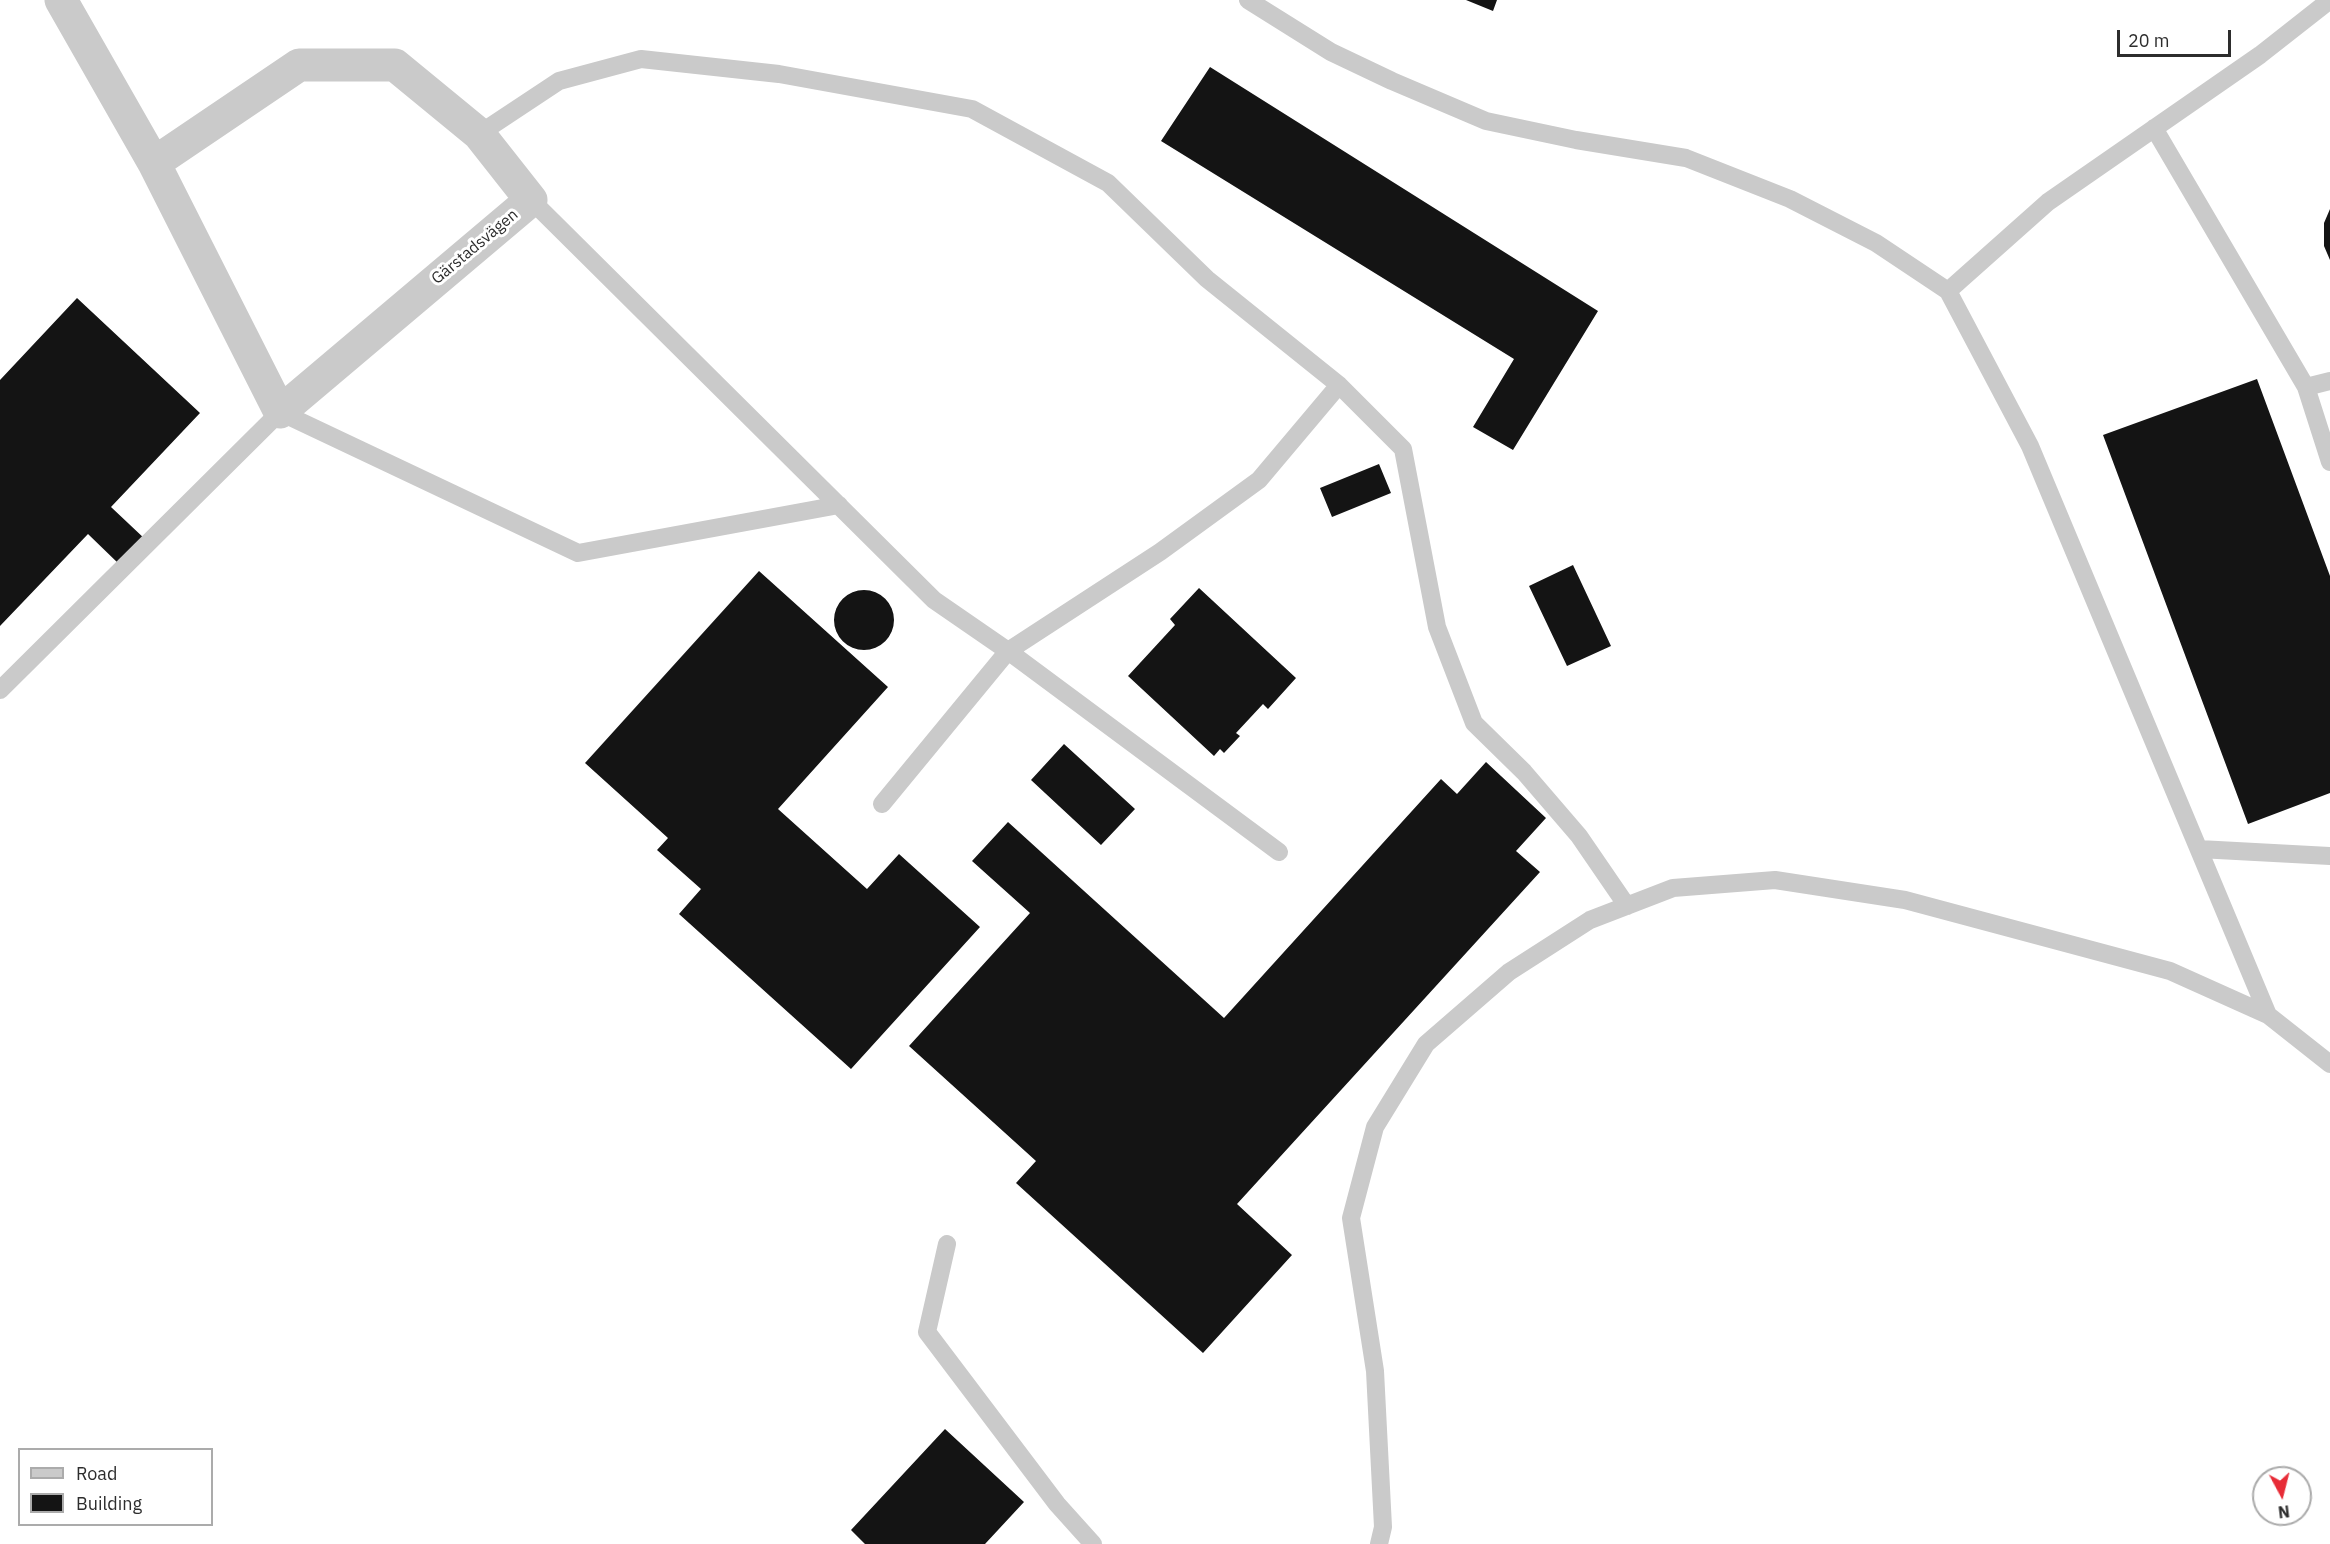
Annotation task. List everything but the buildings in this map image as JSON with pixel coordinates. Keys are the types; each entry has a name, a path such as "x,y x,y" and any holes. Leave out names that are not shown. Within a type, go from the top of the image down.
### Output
{"street":[{"path":"61,0 154,163 280,412"},
{"name":"Gärstadsvägen","path":"154,163 299,66 395,65 479,134 531,200 280,412"}],"lane":[{"path":"1248,0 1330,52 1486,121 1576,140 1686,158 1790,199 1876,243 1948,291 2030,446 2268,1015"},
{"path":"1948,291 2048,202 2260,54 2330,0"},
{"path":"479,134 559,81 641,59 779,74 972,109 1108,183 1207,279 1340,385 1403,449 1437,627 1474,723 1524,772 1580,836 1627,906"},
{"path":"2154,128 2306,387 2330,462"},
{"path":"531,200 934,600 1008,651 1279,852"},
{"path":"2306,387 2330,381"},
{"path":"882,804 1008,651 1160,552 1259,480 1340,385"},
{"path":"0,690 280,412 578,553 839,505"},
{"path":"2199,849 2330,856"},
{"path":"1379,1544 1383,1527 1375,1371 1351,1218 1375,1127 1426,1044 1509,972 1590,920 1673,888 1775,880 1905,900 2170,971 2268,1015 2330,1064"},
{"path":"947,1244 927,1332 1057,1504 1093,1544"}]}
